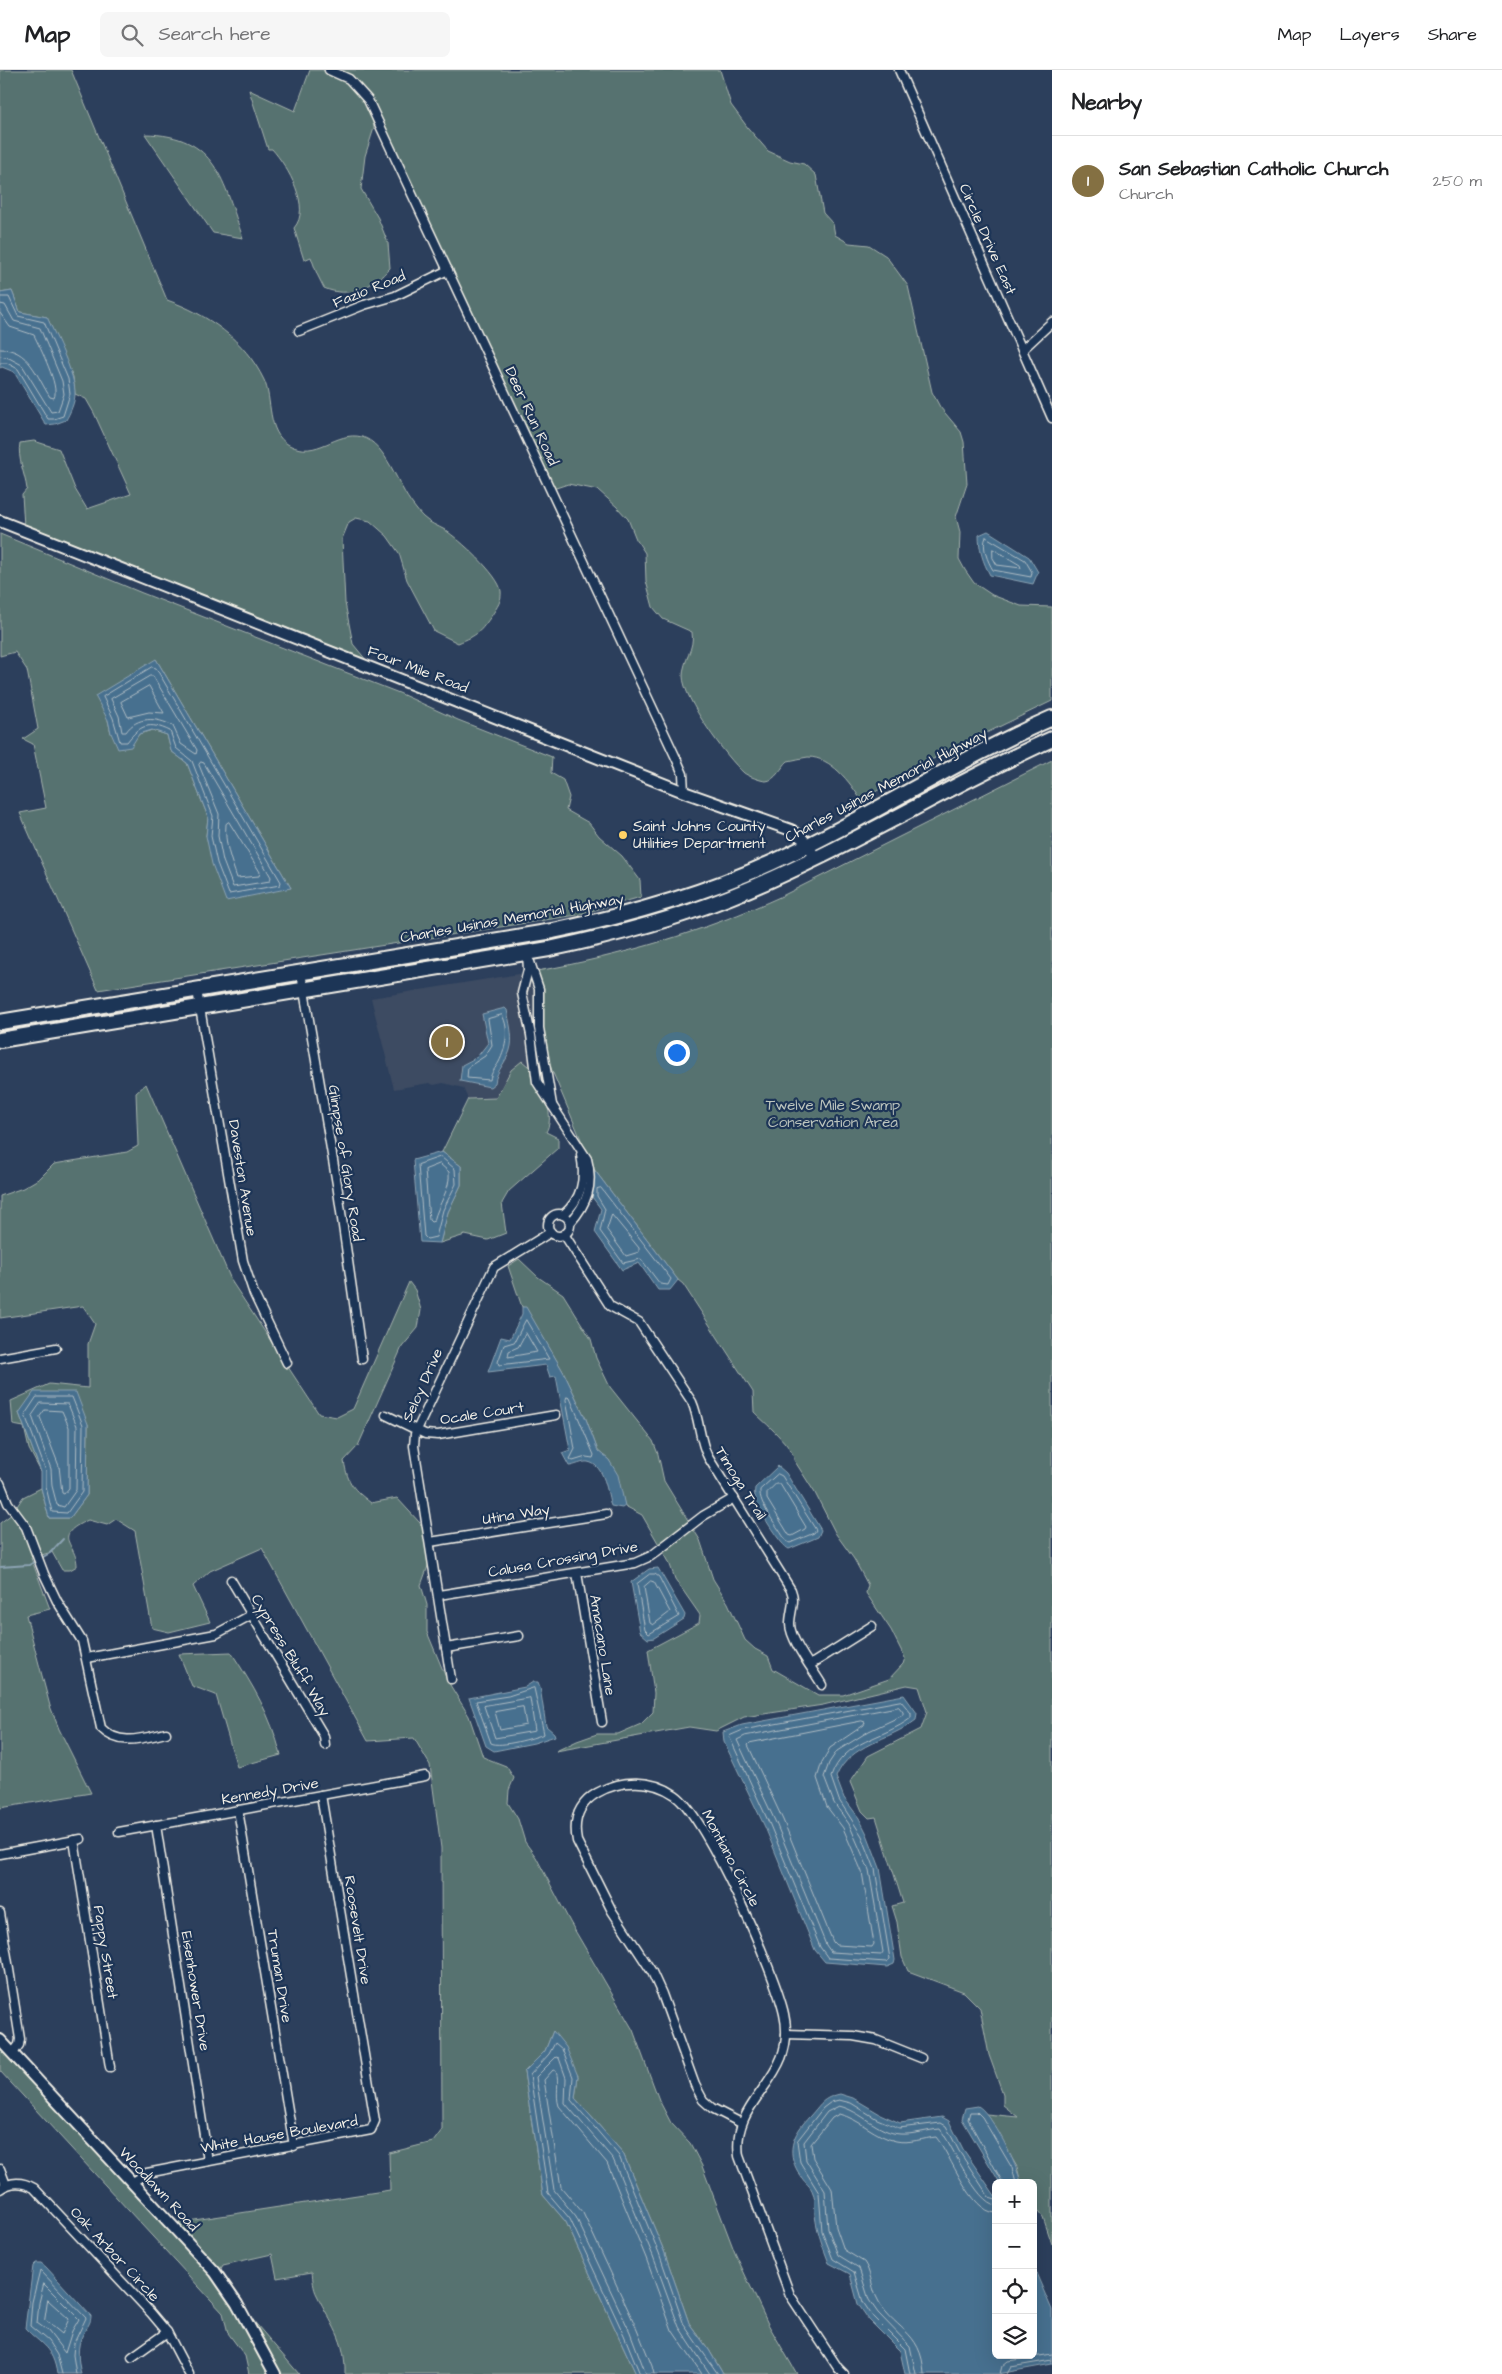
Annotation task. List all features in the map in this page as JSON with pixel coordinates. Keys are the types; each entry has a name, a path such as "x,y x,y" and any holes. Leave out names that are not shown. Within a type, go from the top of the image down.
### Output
{"highway":[{"name":"Charles Usinas Memorial Highway","path":"0,1022 553,931 616,918 735,879 807,845 984,751 1052,718"},
{"name":"Charles Usinas Memorial Highway","path":"0,1040 527,953 654,924 730,897 816,858 988,768 1052,739"},
{"path":"527,953 532,940 607,922 616,918"}],"main road":[{"name":"Four Mile Road","path":"0,520 684,792 781,825 797,834 816,858"},
{"name":"Woodlawn Road","path":"0,2040 194,2248 226,2288 246,2319 275,2374"}],"street":[{"name":"Deer Run Road","path":"330,70 349,79 368,100 676,758 683,774 684,792"},
{"name":"Circle Drive East","path":"899,70 1052,418"},
{"name":"Fazio Road","path":"300,330 364,305 395,296 448,270"},
{"path":"1022,350 1052,322"},
{"path":"527,953 528,970 522,993 531,1035 535,1074 540,1090 587,1159 591,1181 585,1203 570,1223 569,1229 564,1234 557,1235 551,1232 548,1225 550,1218 556,1214 563,1215 570,1223"},
{"path":"527,953 539,989 539,1028 552,1107"},
{"name":"Glimpse of Glory Road","path":"301,972 337,1184 362,1359"},
{"name":"Daveston Avenue","path":"197,990 243,1261 254,1294 287,1363"},
{"path":"523,1002 540,1002"},
{"path":"563,1215 573,1207 582,1192 583,1163 580,1149"},
{"name":"Seloy Drive","path":"451,1679 414,1446 416,1430 494,1267 551,1232"},
{"name":"Timoga Trail","path":"564,1234 610,1306 618,1312 633,1317 645,1330 692,1402 697,1415 702,1445 791,1590 794,1598 790,1624 791,1634 822,1685"},
{"path":"0,1358 56,1348"},
{"name":"Ocale Court","path":"386,1415 425,1434 438,1435 556,1415"},
{"path":"0,1483 8,1503 26,1527 44,1574 57,1601 82,1641 101,1728 105,1733 114,1738 124,1740 166,1733"},
{"name":"Calusa Crossing Drive","path":"439,1595 635,1563 651,1556 703,1516 734,1498"},
{"name":"Utina Way","path":"430,1542 606,1514"},
{"name":"Amacano Lane","path":"577,1573 602,1722"},
{"name":"Cypress Bluff Way","path":"231,1580 324,1736 325,1745"},
{"path":"87,1658 216,1634 251,1615"},
{"path":"810,1665 872,1626"},
{"path":"446,1648 519,1636"},
{"name":"Kennedy Drive","path":"119,1832 425,1776"},
{"name":"Montiano Circle","path":"741,2123 712,2108 703,2100 694,2085 662,1994 652,1972 612,1911 577,1841 576,1818 587,1800 612,1787 624,1783 644,1783 664,1788 677,1796 689,1808 713,1849 757,1942 780,1999 786,2034 781,2061 773,2077 741,2123 738,2145 739,2156 790,2295 840,2372"},
{"name":"Roosevelt Drive","path":"322,1795 366,2069"},
{"name":"Truman Drive","path":"238,1810 294,2146"},
{"name":"Eisenhower Drive","path":"156,1825 208,2161"},
{"name":"Pappy Street","path":"0,1854 77,1839 110,2068"},
{"path":"0,1913 20,2038 19,2045 13,2053"},
{"path":"786,2034 853,2036 876,2040 921,2058"},
{"name":"White House Boulevard","path":"133,2182 148,2173 371,2130 375,2121 366,2069"},
{"path":"0,2169 3,2187"},
{"name":"Oak Arbor Circle","path":"3,2187 25,2184 34,2188 167,2332 189,2374"},
{"path":"132,2357 167,2332"}],"shaded area":[{"path":"537,971 543,1002 543,1028 548,1061 535,1072 511,1070 496,1098 468,1099 463,1088 443,1083 434,1085 429,1083 394,1089 371,998","holes":["507,1010 511,1037 500,1071 496,1076 496,1081 490,1087 463,1082 460,1076 468,1061 482,1052 488,1043 482,1014"]}],"green space":[{"path":"0,70 71,70 167,300 210,321 236,341 256,366 264,380 273,424 282,439 289,445 299,449 309,449 344,437 353,436 362,437 378,448 391,466 407,497 420,514 428,521 445,530 468,549 486,567 499,584 501,598 499,604 478,632 458,643 434,631 407,580 399,553 387,536 370,521 356,518 349,522 342,539 345,603 353,644 367,661 24,526 22,495 27,489 20,460 20,443 34,441 59,449 75,489 87,509 131,494 94,413 86,399 75,394 73,377 47,317 20,312 12,291 0,293"},
{"path":"310,70 720,70 731,105 768,151 790,161 804,164 816,175 823,213 833,224 835,235 849,243 869,245 886,256 908,286 932,392 940,407 961,432 964,442 967,484 956,517 960,532 959,559 974,583 992,595 1021,606 1052,607 1052,701 931,760 861,800 839,772 824,761 816,758 808,757 788,761 772,779 766,781 744,773 717,742 690,699 683,676 692,644 692,632 663,619 653,607 646,581 645,553 636,539 628,519 598,490 568,484 550,490 372,99 364,98 371,114 374,128 365,156 361,189 378,218 388,243 390,268 368,286 351,292 342,292 324,288 311,257 304,260 294,228 299,220 300,210 296,188 285,166 272,149 268,149 249,90 295,111"},
{"path":"145,134 169,136 188,143 202,152 214,165 222,180 243,238 213,233"},
{"path":"0,534 142,593 399,693 458,720 552,757 551,773 563,780 569,797 566,810 589,823 599,836 622,856 640,880 641,897 577,915 98,990 20,813 46,808 33,744 23,739 38,729 27,670 15,652 0,656","holes":["156,659 291,888 206,836 208,817 187,763 171,751 167,735 152,730 139,734 130,747 111,733 108,720"]},
{"name":"Twelve Mile Swamp Conservation Area","path":"1052,760 1052,2244 1043,2217 1037,2209 1037,2179 1020,2179 1017,2167 986,2114 1018,2117 1003,2105 1003,2094 989,2055 980,2008 964,1992 908,1971 902,1957 897,1922 892,1906 903,1903 876,1817 869,1818 862,1811 850,1782 868,1756 921,1729 927,1712 919,1687 907,1685 823,1705 744,1717 716,1731 689,1727 556,1751 597,1734 618,1734 641,1724 653,1712 654,1693 648,1650 699,1623 700,1615 675,1579 669,1562 642,1515 625,1506 609,1460 598,1451 586,1419 564,1373 526,1308 522,1307 508,1266 519,1259 538,1277 563,1294 591,1339 596,1358 610,1387 653,1441 664,1481 700,1540 713,1579 728,1603 745,1640 755,1649 768,1656 773,1669 818,1695 843,1695 889,1679 903,1664 905,1658 891,1630 866,1593 868,1585 854,1559 836,1534 815,1493 794,1460 793,1455 778,1435 754,1412 753,1392 683,1284 593,1168 548,1061 543,1028 543,1002 537,971 600,958 692,932 782,896"},
{"path":"522,1061 535,1072 536,1088 548,1109 549,1121 546,1132 558,1138 558,1148 509,1191 502,1203 506,1233 488,1240 465,1235 440,1243 448,1212 461,1185 461,1166 442,1152 468,1099 496,1098 511,1070"},
{"path":"146,1084 232,1282 319,1414 337,1417 353,1409 409,1282 415,1290 421,1310 418,1328 402,1347 358,1446 344,1461 347,1475 356,1490 371,1503 397,1498 420,1523 428,1540 431,1558 421,1585 427,1605 427,1632 447,1680 469,1716 483,1757 506,1766 514,1778 509,1790 508,1803 518,1819 525,1842 536,1857 570,1922 633,2030 659,2100 671,2123 690,2143 702,2166 735,2253 768,2324 797,2374 723,2374 709,2350 689,2323 664,2251 623,2153 575,2098 578,2076 553,2031 545,2051 524,2072 543,2195 566,2222 636,2374 345,2374 343,2351 316,2292 312,2272 277,2278 272,2254 223,2265 219,2272 175,2223 390,2190 389,2153 433,2142 442,2130 441,1848 430,1765 414,1738 368,1741 262,1548 210,1571 193,1586 210,1622 169,1632 152,1628 135,1531 116,1519 107,1525 88,1520 70,1531 68,1541 76,1558 77,1566 70,1570 62,1570 52,1552 31,1558 50,1609 26,1615 50,1706 59,1729 91,1793 0,1808 0,1523 12,1514 23,1497 41,1488 49,1518 70,1518 87,1495 88,1424 19,1413 41,1472 29,1449 24,1427 13,1425 11,1401 49,1384 88,1388 88,1344 95,1324 83,1306 0,1318 0,1196 23,1188 40,1178 54,1164 127,1152 138,1146 136,1093"},
{"path":"231,1652 260,1701 272,1727 281,1755 237,1767 216,1695 192,1686 179,1654"},
{"path":"0,2045 192,2251 224,2290 272,2374 249,2374 245,2356 228,2333 223,2313 0,2071"},
{"path":"245,2311 299,2374 279,2374"}],"water":[{"path":"12,291 20,312 47,317 64,355 72,376 75,394 71,411 66,420 46,425 14,372 2,367 0,368 0,293"},
{"path":"988,531 1029,557 1038,572 1033,584 990,575 982,556 979,540 979,535"},
{"path":"156,659 291,888 226,901 212,864 206,836 208,817 187,763 171,751 167,735 152,730 139,734 131,747 118,749 108,720 95,696"},
{"path":"505,1008 512,1037 511,1046 495,1083 490,1087 460,1081 462,1065 477,1057 488,1043 482,1014"},
{"path":"442,1152 461,1166 461,1185 448,1212 440,1243 420,1242 413,1160"},
{"path":"593,1168 678,1280 670,1290 658,1290 639,1263 622,1270 595,1232 601,1209 592,1197"},
{"path":"522,1307 526,1307 564,1373 586,1419 598,1451 609,1460 618,1475 625,1506 622,1508 611,1506 602,1474 594,1464 584,1462 569,1466 562,1453 570,1450 556,1376 550,1377 546,1365 488,1372 501,1337 510,1339 522,1314"},
{"path":"34,1392 76,1392 88,1424 87,1495 70,1518 49,1518 41,1488 41,1472 19,1413"},
{"path":"778,1466 786,1473 821,1530 818,1537 789,1549 785,1547 772,1529 759,1508 755,1496 755,1488"},
{"path":"658,1568 685,1615 684,1619 654,1638 648,1639 640,1632 631,1582 649,1569"},
{"path":"533,1682 538,1682 546,1726 555,1736 534,1743 494,1751 486,1746 469,1698 525,1687"},
{"path":"904,1695 917,1713 916,1720 860,1750 842,1766 836,1777 844,1798 859,1818 867,1834 880,1868 895,1960 894,1964 887,1967 825,1962 815,1950 765,1827 724,1742 723,1732 742,1725"},
{"path":"553,2031 566,2047 578,2076 575,2098 623,2153 664,2251 689,2323 709,2350 723,2374 636,2374 566,2222 543,2195 524,2072 545,2051"},
{"path":"840,2094 853,2098 900,2123 942,2117 949,2121 963,2149 992,2191 992,2359 1037,2359 1037,2275 1052,2310 1052,2364 998,2374 905,2374 900,2351 869,2320 858,2304 850,2274 829,2263 817,2227 814,2195 811,2188 796,2169 793,2160 792,2145 799,2130 822,2102 829,2097"},
{"path":"978,2106 984,2111 1004,2141 1020,2179 998,2179 962,2119 965,2108"},
{"path":"36,2263 41,2263 46,2267 91,2316 90,2323 83,2334 78,2349 81,2374 57,2374 53,2358 46,2347 25,2328 33,2266"}],"waterway":[{"path":"43,1557 50,1553 63,1539"},
{"path":"0,1567 29,1565 34,1562"}],"place":[{"name":"Saint Johns County Utilities Department","path":"623,835"},
{"name":"San Sebastian Catholic Church","path":"447,1042"}]}
